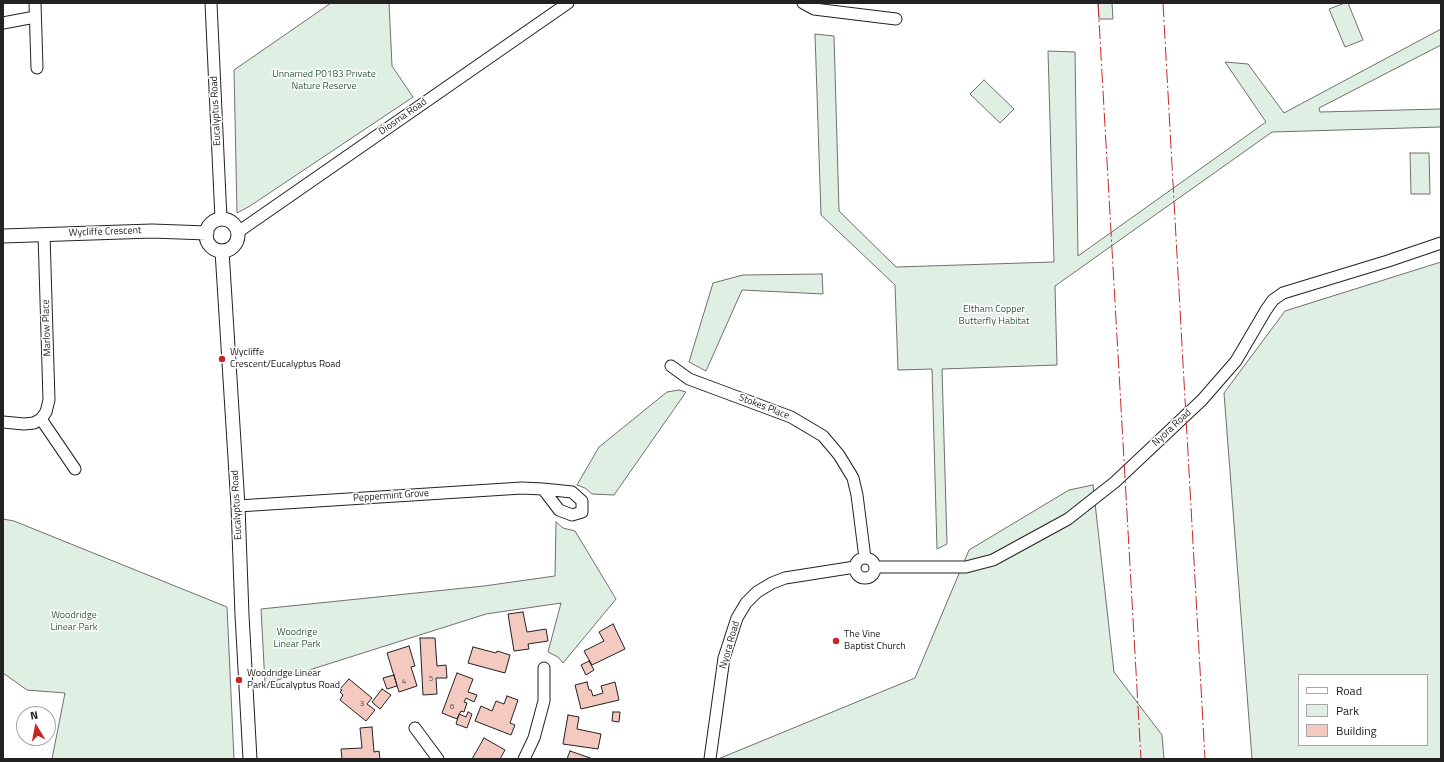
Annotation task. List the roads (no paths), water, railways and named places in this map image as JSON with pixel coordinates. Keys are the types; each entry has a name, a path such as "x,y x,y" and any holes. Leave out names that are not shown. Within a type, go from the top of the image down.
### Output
{"street":[{"path":"35,3 37,68"},
{"name":"Eucalyptus Road","path":"211,3 221,219"},
{"name":"Diosma Road","path":"238,232 568,3"},
{"path":"803,3 814,9 896,19"},
{"path":"3,23 35,17"},
{"path":"221,219 230,221 234,224 238,232 235,245 231,249 222,251 212,248 207,238 207,233 212,224 221,219"},
{"name":"Wycliffe Crescent","path":"3,236 152,231 207,233"},
{"name":"Marlow Place","path":"41,419 46,412 49,400 44,234"},
{"name":"Nyora Road","path":"874,567 966,567 993,560 1068,519 1115,482 1202,400 1236,361 1266,310 1273,300 1282,293 1441,244"},
{"name":"Eucalyptus Road","path":"222,251 238,506 250,759"},
{"name":"Stokes Place","path":"671,366 689,379 791,417 823,436 839,455 853,478 857,495 865,558"},
{"path":"3,422 24,424 34,423 41,419 75,469"},
{"name":"Peppermint Grove","path":"238,506 522,488 543,489"},
{"path":"865,558 871,560 874,570 871,575 862,577 857,573 855,567 857,562 865,558"},
{"name":"Nyora Road","path":"710,759 724,658 737,618 746,604 757,592 772,583 785,578 855,567"},
{"path":"524,759 534,738 544,701 544,668"},
{"path":"415,728 438,759"}],"place":[{"name":"Wycliffe Crescent/Eucalyptus Road","path":"222,359"},
{"name":"The Vine Baptist Church","path":"836,641"},
{"name":"Woodridge Linear Park/Eucalyptus Road","path":"239,680"}],"park label":[{"name":"Unnamed P0183 Private Nature Reserve","path":"324,80"},
{"name":"Eltham Copper Butterfly Habitat","path":"994,316"},
{"name":"Woodridge Linear Park","path":"74,622"},
{"name":"Woodrige Linear Park","path":"297,638"}]}
